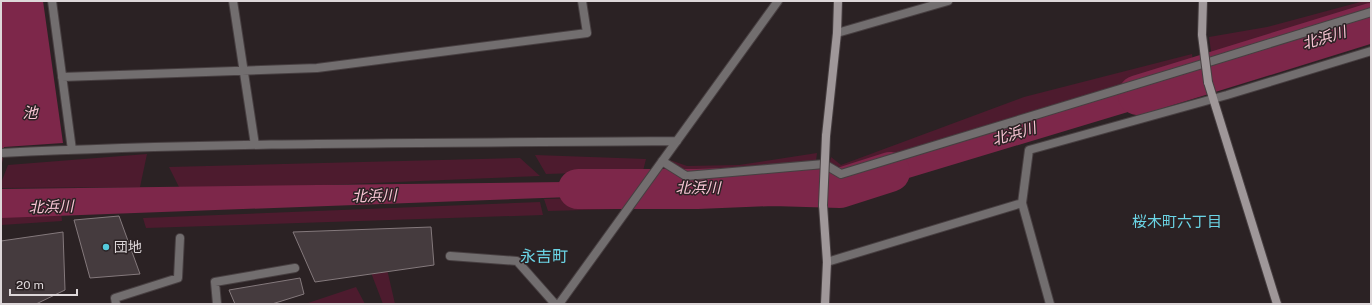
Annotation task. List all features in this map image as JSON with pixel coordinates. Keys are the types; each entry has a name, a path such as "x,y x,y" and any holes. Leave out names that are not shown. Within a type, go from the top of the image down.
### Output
{"street":[{"path":"52,1 72,150"},
{"path":"233,1 255,145"},
{"path":"62,77 317,68 587,33 582,1"},
{"path":"559,304 778,1"},
{"path":"825,304 827,262 823,205 824,164 837,33 838,1"},
{"path":"837,33 948,1"},
{"path":"1203,1 1202,35 1208,82 1278,304"},
{"path":"660,164 686,176 824,164 841,174 1371,12"},
{"path":"1050,304 1022,203 1029,150 1213,99 1371,51"},
{"path":"1,153 255,145 677,140"},
{"path":"827,262 1022,203"},
{"path":"116,304 115,298 178,278 180,238"},
{"path":"450,256 517,261 556,304"},
{"path":"217,304 215,282 296,268"}],"shaded area":[{"path":"1364,1 1371,1 1371,15 1213,65 1209,37 1267,27"},
{"path":"1192,54 1194,72 836,177 827,174 831,157 841,165 1024,97"},
{"path":"817,153 814,177 672,181 659,173 667,159 687,166 739,165"},
{"path":"147,154 140,187 1,188 1,183 8,165"},
{"path":"535,155 646,159 643,171 546,174"},
{"path":"520,158 540,176 181,191 169,167"},
{"path":"618,197 618,209 548,211 544,199"},
{"path":"540,202 543,215 146,228 143,218"},
{"path":"61,212 62,221 1,225 1,216"},
{"path":"387,269 395,304 383,304 370,270"},
{"path":"356,287 365,304 305,304"}],"water":[{"name":"池","path":"1,1 43,1 63,143 4,147 1,171"},
{"name":"北浜川","path":"1371,15 1371,33 1221,77 1220,61"},
{"name":"北浜川","path":"1190,73 1191,93 839,199 836,176"},
{"name":"北浜川","path":"814,177 817,195 657,202 673,180"},
{"name":"北浜川","path":"642,181 626,195 1,218 1,189"}],"building":[{"name":"団地","path":"119,216 140,274 90,278 74,220"},
{"path":"431,227 434,265 315,282 293,232"},
{"path":"63,232 65,290 36,304 1,304 1,241"},
{"path":"300,278 304,294 272,304 235,304 229,290"}],"waterway":[{"name":"北浜川","path":"1138,95 1371,23"},
{"name":"北浜川","path":"578,189 697,189 773,186 840,188 890,172"}],"place":[{"name":"団地","path":"106,247"}],"district":[{"name":"桜木町六丁目","path":"1177,222"},
{"name":"永吉町","path":"544,256"}]}
